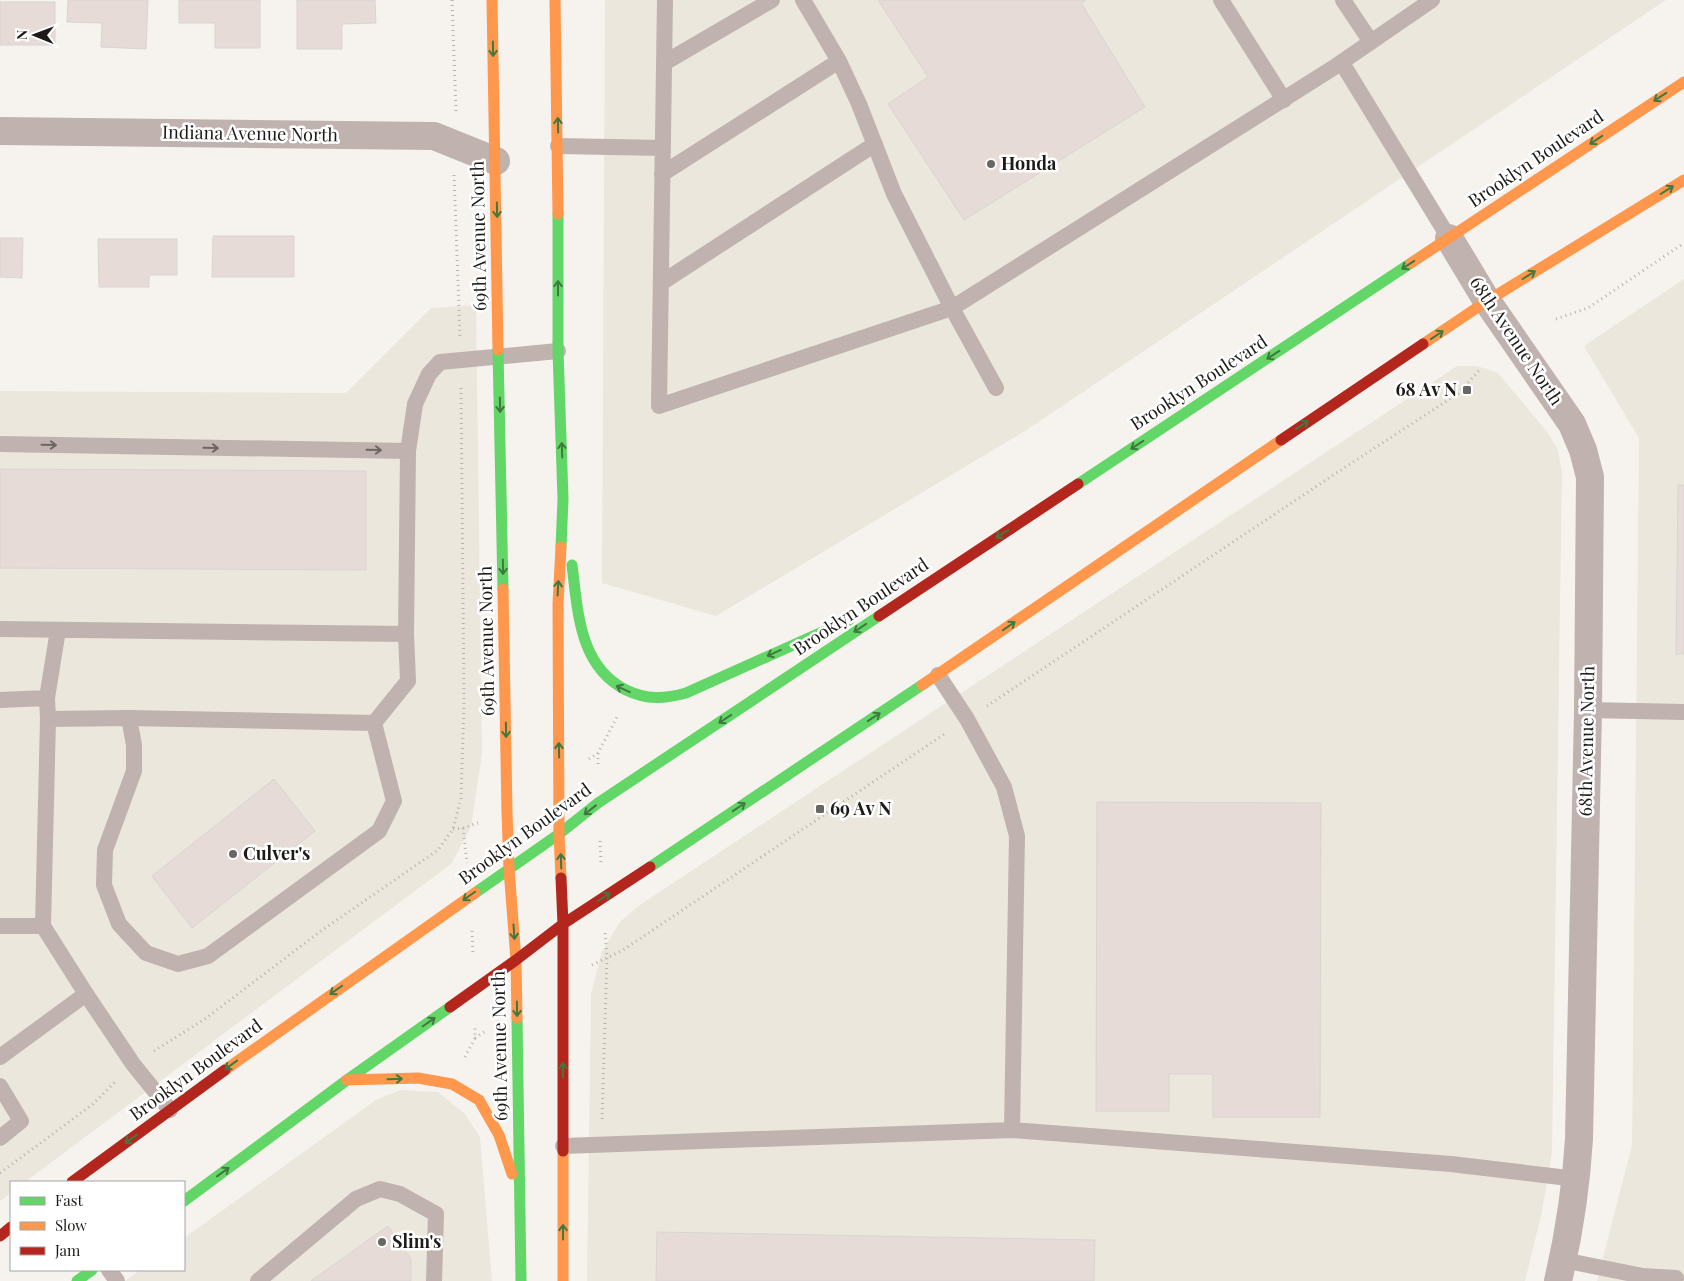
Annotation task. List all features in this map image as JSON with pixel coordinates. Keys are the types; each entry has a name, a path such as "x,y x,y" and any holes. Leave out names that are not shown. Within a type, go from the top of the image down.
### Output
{"main road":[{"name":"69th Avenue North","path":"492,0 509,869 516,960 521,1281"},
{"path":"555,0 558,146 558,351 563,499 558,604 559,834 563,924 563,1281"},
{"name":"Brooklyn Boulevard","path":"73,1181 278,1031 559,834 598,803 1684,82"},
{"path":"185,1199 563,924 938,675 1229,474 1487,301 1684,180"},
{"path":"563,499 579,612 587,649 600,672 618,688 642,696 660,698 686,693 915,592"},
{"path":"347,1080 418,1078 452,1084 479,1100 499,1135 520,1198"},
{"path":"77,1281 91,1271"}],"street":[{"name":"Indiana Avenue North","path":"0,131 434,136 496,161"},
{"name":"68th Avenue North","path":"1449,238 1487,301 1572,424 1583,450 1590,477 1588,710 1580,1109 1577,1179 1571,1221 1560,1270"}],"lane":[{"path":"666,0 659,406 952,308 1284,100 1432,0"},
{"path":"664,63 772,0"},
{"path":"803,0 839,61 875,144 894,194 952,308 996,388"},
{"path":"1221,0 1284,100"},
{"path":"1343,0 1371,42"},
{"path":"662,174 839,61"},
{"path":"1342,62 1449,238"},
{"path":"661,283 875,144"},
{"path":"558,146 663,148"},
{"path":"374,723 408,681 406,634 408,451 415,404 429,374 440,362 558,351"},
{"path":"0,444 408,451"},
{"path":"0,629 406,634"},
{"path":"58,630 47,698 43,926 133,1064 170,1110"},
{"path":"938,675 967,719 1004,786 1017,836 1012,1130"},
{"path":"0,700 47,698"},
{"path":"1588,710 1684,712"},
{"path":"129,718 134,745 134,771 105,850 104,885 119,924 146,953 178,964 208,956 379,831 394,801 374,723"},
{"path":"48,719 129,718 374,723"},
{"path":"0,926 43,926"},
{"path":"0,1057 86,994"},
{"path":"0,1086 21,1121 0,1138"},
{"path":"564,1146 1012,1130 1451,1164 1577,1179"},
{"path":"258,1281 356,1198 380,1189 400,1194 436,1214 434,1281"},
{"path":"1560,1270 1676,1278"},
{"path":"110,1271 118,1281"}],"path":[{"path":"452,0 456,113"},
{"path":"1556,319 1588,308 1684,243"},
{"path":"607,956 623,950 967,719 1459,393 1480,369"},
{"path":"598,753 598,803 607,956 602,1120 604,1145"},
{"path":"464,1061 475,1038"},
{"path":"0,1173 93,1104"}],"shaded area":[{"path":"605,0 1666,0 1025,431 716,616 602,583"},
{"path":"1684,279 1684,1281 1597,1281 1632,1145 1639,438 1584,346"},
{"path":"476,305 482,754 471,827 451,864 26,1181 10,1181 10,1194 0,1201 0,391 346,393 431,308"},
{"path":"1457,366 1477,366 1498,373 1548,433 1558,450 1562,472 1552,1153 1541,1216 1525,1281 587,1281 591,994 602,951 620,922 641,904"},
{"path":"400,1090 438,1092 465,1114 480,1137 492,1281 125,1281 139,1271 185,1271 185,1237 376,1100"}],"building":[{"path":"68,0 148,0 146,49 101,47 102,23 67,22"},
{"path":"179,0 260,0 260,48 215,48 215,23 179,23"},
{"path":"297,0 375,0 376,23 342,24 342,49 297,49"},
{"name":"Honda","path":"878,0 1086,0 1081,3 1145,107 964,220 888,104 928,77"},
{"path":"0,2 55,2 55,45 0,45"},
{"path":"213,236 294,236 294,277 212,277"},
{"path":"0,238 23,238 22,278 0,277"},
{"path":"98,239 177,239 177,275 149,275 149,287 99,287"},
{"path":"0,469 366,471 366,570 0,568"},
{"path":"1678,485 1684,485 1684,654 1676,654"},
{"name":"Culver's","path":"274,779 315,831 192,928 152,876"},
{"path":"1097,802 1321,803 1320,1117 1213,1117 1213,1074 1169,1074 1169,1111 1096,1111"},
{"name":"Slim's","path":"388,1226 411,1259 411,1281 311,1281"},
{"path":"657,1232 1095,1240 1094,1281 656,1281"}],"traffic: fast":[{"path":"558,214 558,351 563,499 561,547"},
{"path":"1078,484 1411,263"},
{"path":"498,350 503,589"},
{"path":"572,565 579,619 590,652 610,680 626,690 641,696 656,698 686,693 849,620"},
{"path":"475,893 559,834 598,803 879,616"},
{"path":"650,867 922,685"},
{"path":"185,1200 347,1080 450,1007"},
{"path":"517,1018 521,1281"},
{"path":"77,1281 91,1271"}],"traffic: slow":[{"path":"492,0 498,350"},
{"path":"555,0 558,214"},
{"path":"1411,263 1684,82"},
{"path":"1423,344 1487,301 1684,180"},
{"path":"922,685 1281,440"},
{"path":"561,547 558,604 559,834 561,878"},
{"path":"503,589 507,813 516,960 517,1018"},
{"path":"225,1070 475,893"},
{"path":"347,1080 418,1078 452,1084 479,1100 499,1135 512,1174"},
{"path":"563,1151 563,1281"}],"traffic: jam":[{"path":"1281,440 1423,344"},
{"path":"879,616 1078,484"},
{"path":"450,1007 563,924 650,867"},
{"path":"561,878 563,924 563,1151"},
{"path":"73,1181 225,1070"},
{"path":"0,1236 10,1228"}],"place":[{"name":"Honda","path":"991,164"},
{"name":"68 Av N","path":"1467,390"},
{"name":"69 Av N","path":"820,809"},
{"name":"Culver's","path":"233,854"},
{"name":"Slim's","path":"382,1242"}]}
